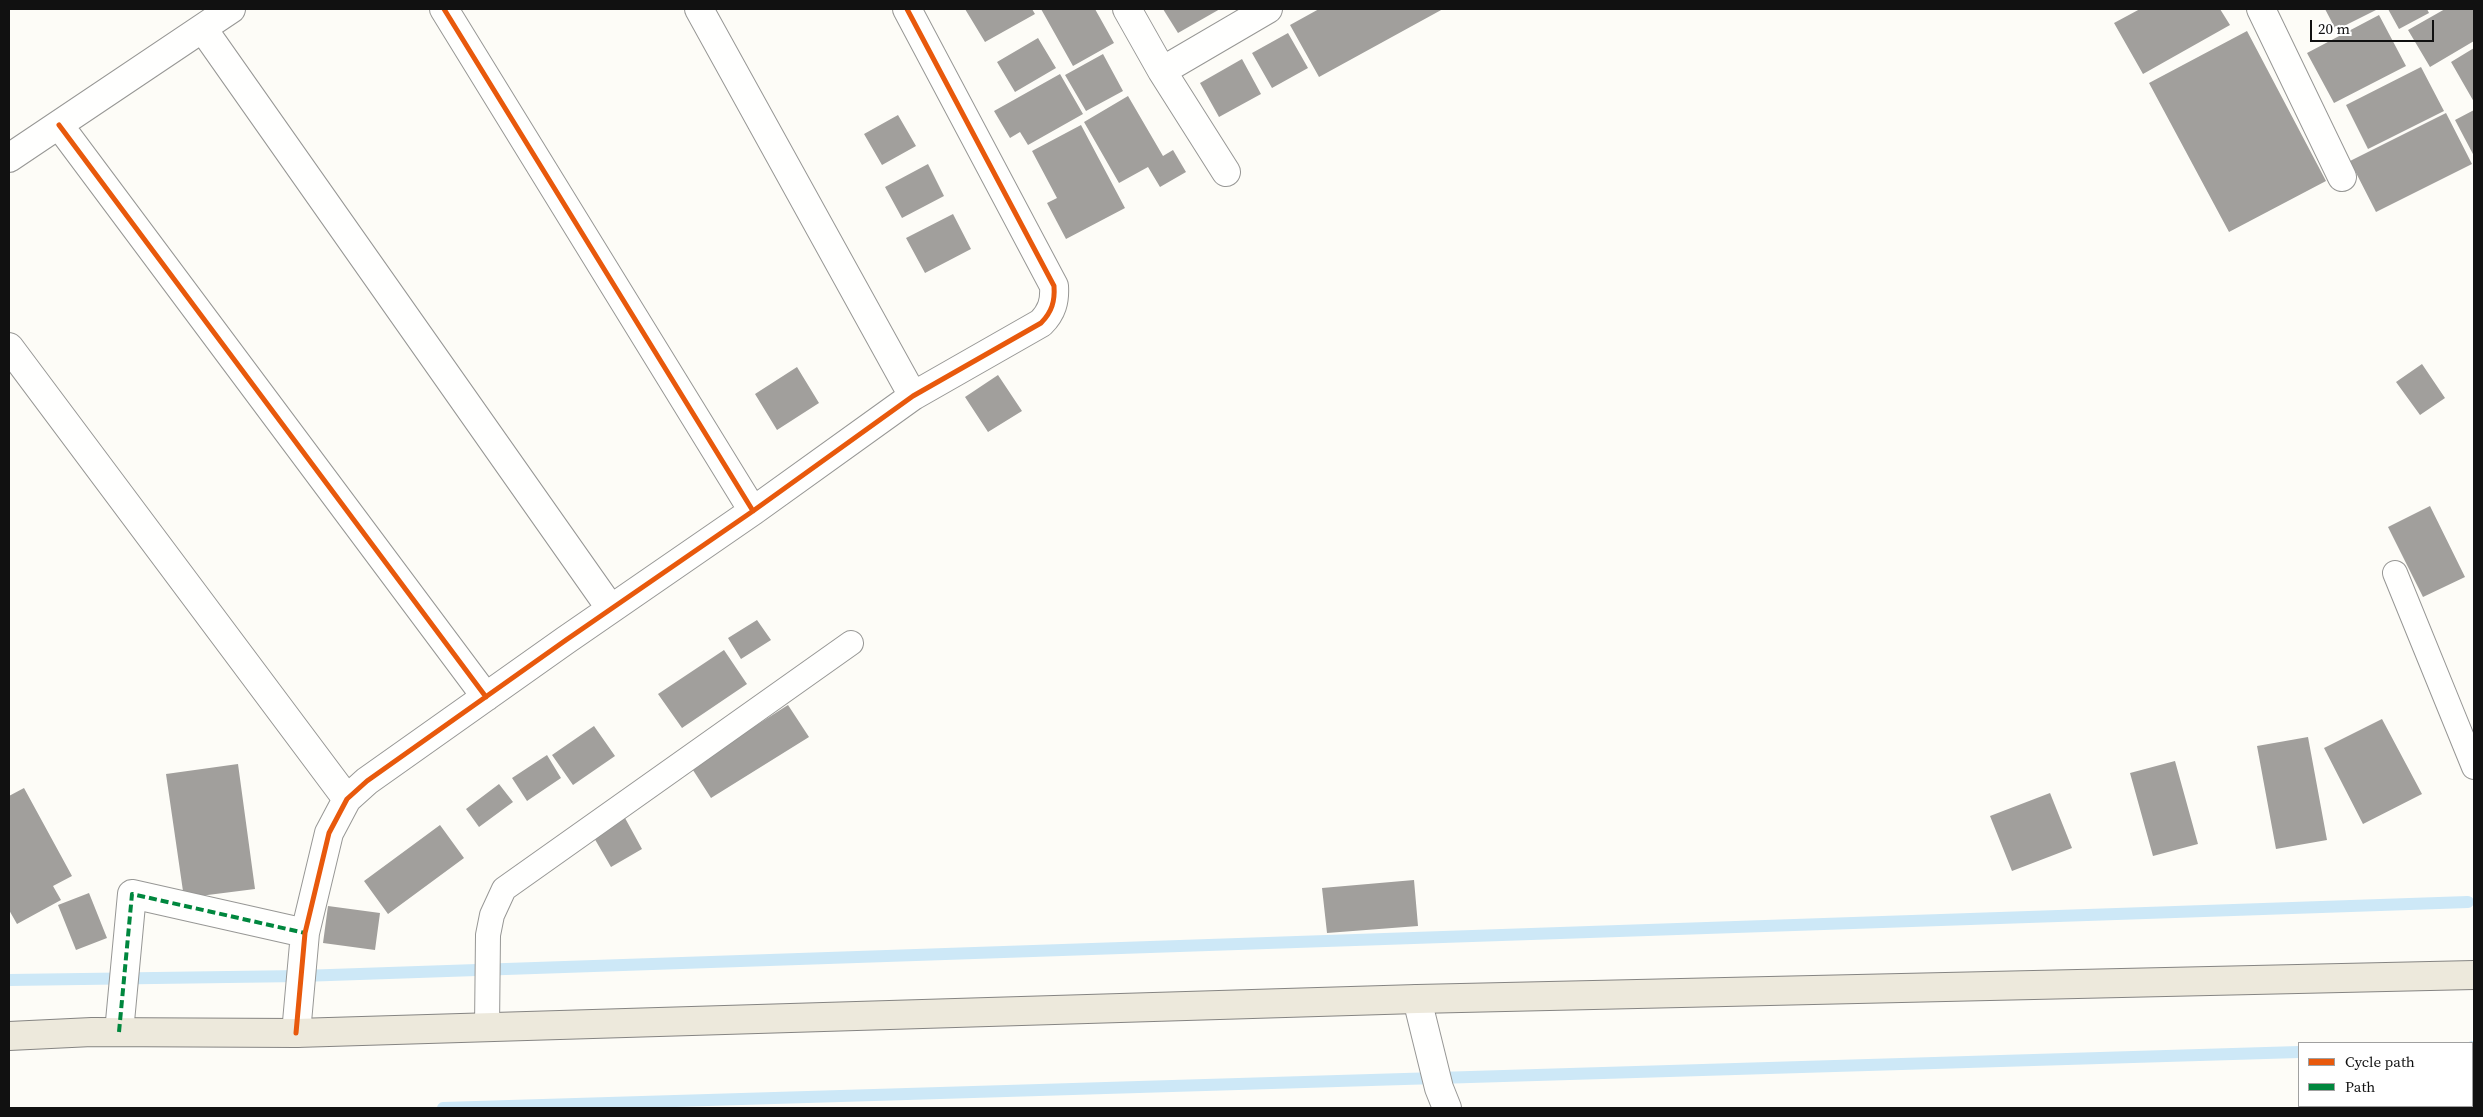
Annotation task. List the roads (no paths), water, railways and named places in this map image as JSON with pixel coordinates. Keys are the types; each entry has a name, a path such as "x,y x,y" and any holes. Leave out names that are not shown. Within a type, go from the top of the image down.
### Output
{"main road":[{"path":"9,1036 119,1032 296,1033 1417,999 2474,975"}],"street":[{"path":"9,158 231,9"},
{"path":"444,9 753,511"},
{"path":"699,9 913,396"},
{"path":"296,1033 305,933 329,834 347,799 367,781 753,511 913,396 1041,323 1049,315 1055,296 1054,286 907,9"},
{"path":"1127,9 1162,71 1226,172"},
{"path":"1162,71 1268,9"},
{"path":"2261,9 2342,177"},
{"path":"203,28 611,609"},
{"path":"59,125 486,697"},
{"path":"9,347 347,799"},
{"path":"119,1032 132,894 305,933"},
{"path":"1417,999 1443,1098"}],"lane":[{"path":"2395,573 2474,767"},
{"path":"487,1028 488,935 492,915 504,889 851,642"}],"waterway":[{"path":"9,980 301,976 2468,902"},
{"path":"443,1108 2298,1052"}]}
